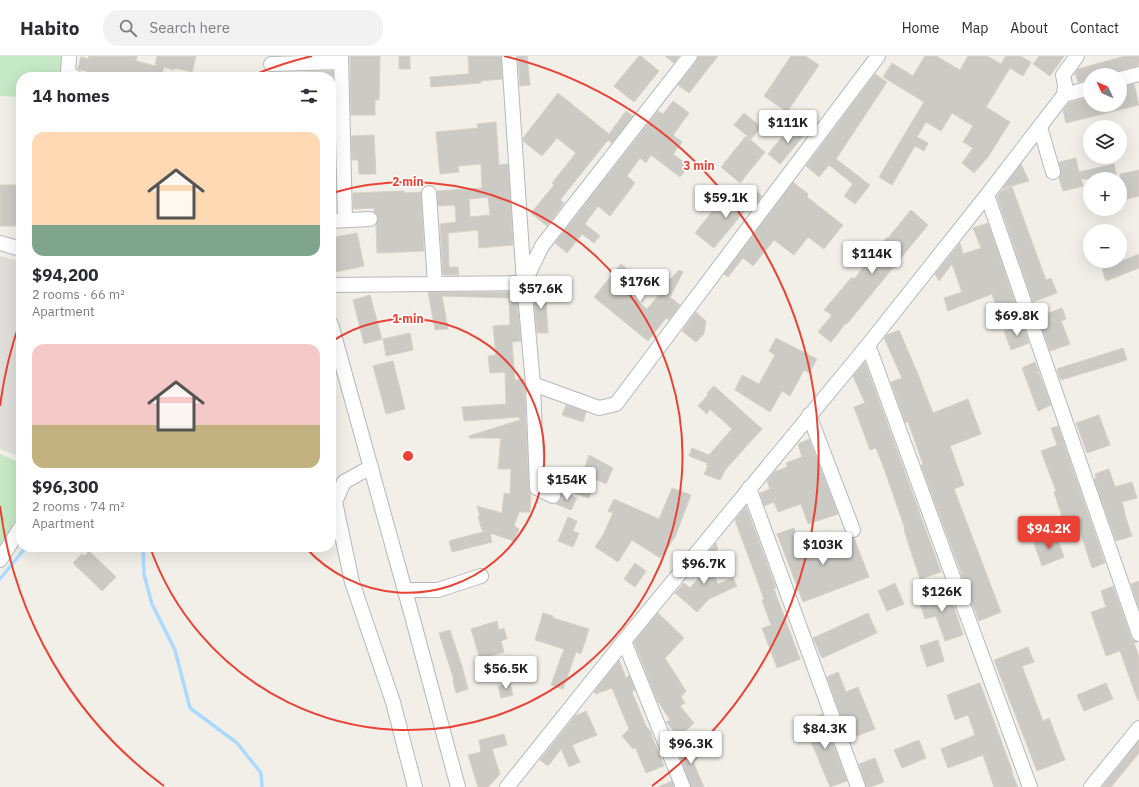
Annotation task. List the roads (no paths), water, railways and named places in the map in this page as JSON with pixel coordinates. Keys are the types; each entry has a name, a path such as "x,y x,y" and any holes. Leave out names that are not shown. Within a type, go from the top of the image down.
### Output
{"street":[{"path":"69,56 71,72"},
{"path":"509,56 524,283 533,384 537,488 553,496"},
{"path":"524,283 542,246 690,56"},
{"path":"533,384 599,408 616,404 878,56"},
{"path":"507,787 624,641 868,345 988,195 1064,95 1065,85 1063,75 1077,56"},
{"path":"271,66 341,59 338,220 370,219"},
{"path":"1127,77 1139,74"},
{"path":"1064,95 1083,90"},
{"path":"1040,127 1053,172"},
{"path":"429,193 435,284"},
{"path":"988,195 1139,634"},
{"path":"0,243 16,248"},
{"path":"336,284 524,283"},
{"path":"336,342 458,787"},
{"path":"868,345 1030,787"},
{"path":"809,415 854,530"},
{"path":"336,500 344,482 371,467"},
{"path":"749,488 858,787"},
{"path":"336,507 352,582 393,702 415,787"},
{"path":"0,560 16,535"},
{"path":"405,590 438,590 481,576"},
{"path":"624,641 682,787"},
{"path":"1091,787 1139,728"}],"waterway":[{"path":"0,579 22,552"},
{"path":"143,552 144,574 152,604 175,650 190,708 237,743 261,773 262,787"}]}
